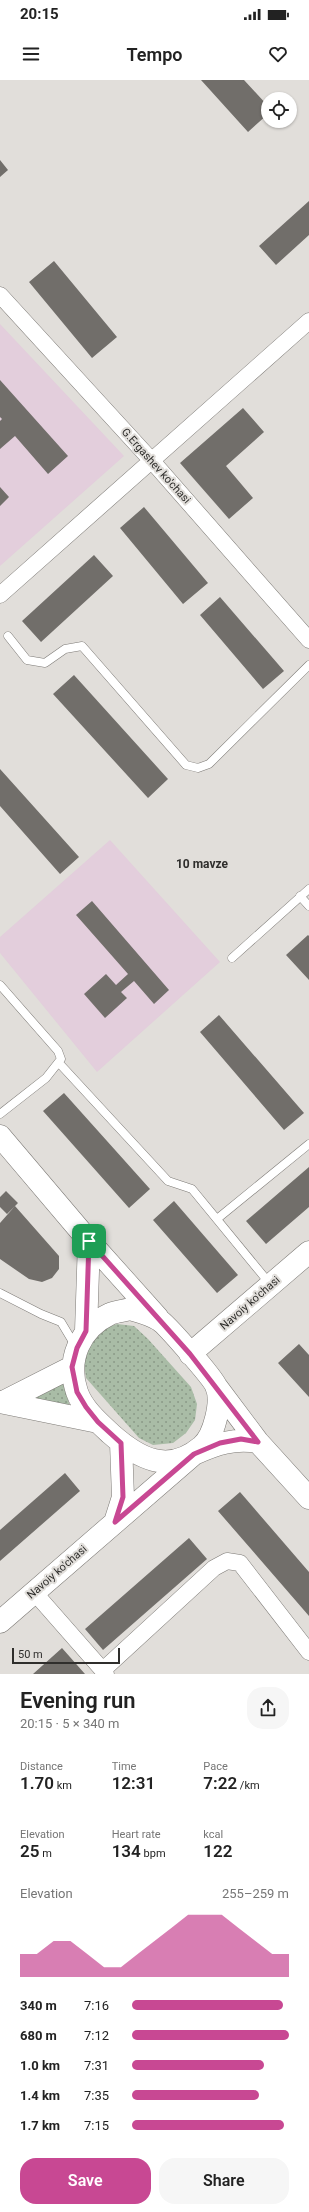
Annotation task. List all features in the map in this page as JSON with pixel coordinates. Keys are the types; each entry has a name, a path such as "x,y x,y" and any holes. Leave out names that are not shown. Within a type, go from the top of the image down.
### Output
{"main road":[{"path":"0,1136 89,1241 190,1354 258,1442 309,1498"},
{"path":"89,1241 78,1349 77,1392 86,1407 98,1422 135,1454 153,1460 169,1462 194,1454 220,1443 241,1439 258,1442"},
{"name":"Navoiy ko'chasi","path":"190,1354 309,1252"},
{"path":"2,1402 78,1349 110,1314 130,1309 146,1313 160,1320"},
{"path":"194,1454 207,1442 213,1429 218,1407 216,1386"},
{"path":"2,1402 98,1422"},
{"path":"115,1522 123,1497 121,1443"},
{"name":"Navoiy ko'chasi","path":"0,1622 194,1454"}],"street":[{"name":"G.Ergashev ko'chasi","path":"0,295 152,461 309,640"},
{"path":"0,595 309,321"},
{"path":"34,1592 104,1672 214,1568 228,1562 240,1563 309,1652"}],"lane":[{"path":"8,636 27,660 45,663 65,649 82,646 186,765 198,768 209,764 309,665"},
{"path":"232,958 309,889"},
{"path":"300,896 309,906"},
{"path":"0,986 58,1051 61,1059 46,1078 0,1114"},
{"path":"59,1063 168,1181 192,1189 271,1284"},
{"path":"217,1219 309,1144"},
{"path":"0,1292 41,1314 61,1322 78,1349"}],"shaded area":[{"path":"0,324 124,456 0,566"},
{"path":"110,840 220,962 97,1072 0,953 0,937"}],"green space":[{"path":"117,1324 134,1326 148,1339 191,1387 197,1404 195,1420 186,1433 173,1443 153,1445 139,1438 86,1378 83,1356 100,1330"},
{"path":"64,1381 70,1408 29,1398"}],"building":[{"path":"201,80 244,80 261,98 261,120 248,132"},
{"path":"0,160 8,170 0,177"},
{"path":"309,201 309,235 276,265 259,246"},
{"path":"54,261 117,337 92,358 29,282"},
{"path":"0,380 68,456 48,474 15,436 0,449 0,421 2,419 0,417"},
{"path":"243,408 264,432 226,466 253,498 229,519 180,463"},
{"path":"0,487 9,497 0,506"},
{"path":"144,507 208,583 183,604 120,528"},
{"path":"94,555 113,576 41,642 22,621"},
{"path":"220,597 284,671 263,689 200,615"},
{"path":"74,675 168,779 148,798 53,694"},
{"path":"0,769 79,857 60,874 0,806"},
{"path":"92,901 169,990 154,1004 134,981 121,992 127,998 105,1018 84,994 106,974 116,985 128,974 76,915"},
{"path":"308,935 309,936 309,980 286,955"},
{"path":"219,1015 304,1113 284,1130 200,1032"},
{"path":"64,1093 150,1189 129,1208 43,1111"},
{"path":"309,1167 309,1207 266,1244 246,1221"},
{"path":"6,1191 18,1203 7,1214 0,1207 0,1197"},
{"path":"174,1201 238,1275 217,1293 153,1220"},
{"path":"15,1206 59,1256 59,1269 52,1278 42,1282 29,1279 0,1259 0,1223"},
{"path":"299,1344 309,1355 309,1397 278,1363"},
{"path":"65,1473 80,1491 0,1561 0,1530"},
{"path":"240,1492 309,1572 309,1616 218,1511"},
{"path":"189,1538 207,1559 103,1650 85,1629"},
{"path":"62,1648 85,1674 33,1674"}],"district":[{"name":"10 mavze","path":"202,864"}],"route":[{"path":"89,1241 190,1354 258,1442 241,1439 220,1443 194,1454 115,1522 123,1497 121,1443 98,1422 86,1407 77,1392 72,1367 77,1348 86,1331 89,1241"}]}
